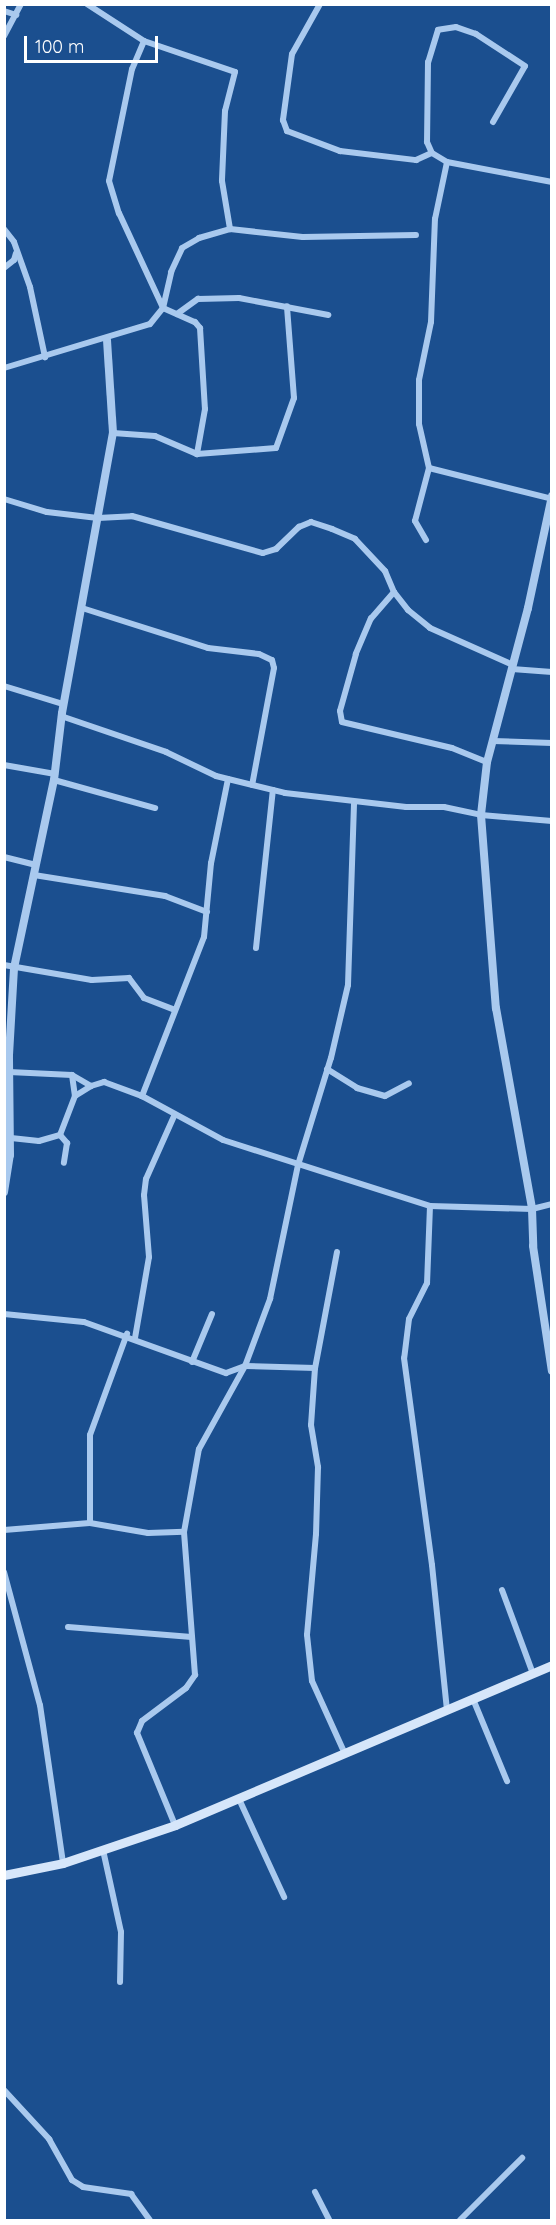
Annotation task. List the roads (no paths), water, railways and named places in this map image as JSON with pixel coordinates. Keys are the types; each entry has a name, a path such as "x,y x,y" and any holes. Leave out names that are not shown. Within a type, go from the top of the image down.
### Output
{"main road":[{"path":"4,1875 63,1863 175,1826 552,1665"}],"street":[{"path":"4,36 21,4"},
{"path":"87,4 144,41 235,72 225,111 222,181 230,229"},
{"path":"320,4 292,54 283,120 287,131 340,151 416,160 432,153"},
{"path":"4,11 16,15"},
{"path":"493,122 525,66 476,34 456,27 438,30 428,62 427,142 432,153 447,162 552,182"},
{"path":"144,41 132,69 109,181 118,213 163,308 200,328 205,409 197,454"},
{"path":"426,540 415,521 429,468 419,424 419,380 431,322 435,219 447,162"},
{"path":"4,229 30,287 45,357"},
{"path":"4,368 107,340 150,324 163,308 171,272 182,248 199,238 230,229 303,237 416,234"},
{"path":"4,268 15,260 16,252"},
{"path":"177,314 198,299 239,298 328,315"},
{"path":"113,433 155,436 197,454 276,448 282,439 294,398 287,306"},
{"path":"4,1192 11,1138 9,1072 14,968 54,777 63,704 113,433 107,340"},
{"path":"429,468 551,498 513,667 487,762 481,815 496,1008 532,1209 533,1246 552,1371"},
{"path":"4,499 46,512 98,518 132,516 263,553 276,549 299,527 311,522 355,539 385,571 394,592 430,628 513,667 552,672"},
{"path":"394,592 371,618 356,654 340,711 342,722 452,748 487,762"},
{"path":"82,608 208,648 259,654 272,660 274,668 252,785"},
{"path":"4,686 63,704"},
{"path":"61,716 94,725 228,779 273,790 354,802 444,807 481,815 552,821"},
{"path":"493,741 552,743"},
{"path":"4,765 54,777 155,808"},
{"path":"142,1096 204,937 211,862 228,779"},
{"path":"256,948 273,790"},
{"path":"175,1826 137,1733 142,1721 193,1681 184,1532 199,1449 245,1366 270,1299 298,1165 327,1069 348,985 354,802"},
{"path":"4,857 35,865"},
{"path":"34,875 165,896 207,912"},
{"path":"4,965 92,980 129,978 144,998 175,1010"},
{"path":"327,1069 357,1088 385,1096 409,1083"},
{"path":"9,1072 72,1075 90,1086"},
{"path":"60,1135 75,1096 72,1075"},
{"path":"75,1096 90,1086 104,1082 142,1096 174,1116 224,1140 430,1206 532,1209 552,1204"},
{"path":"135,1338 149,1257 143,1214 145,1187 174,1116"},
{"path":"11,1138 39,1141 60,1135"},
{"path":"60,1135 67,1143 64,1163"},
{"path":"430,1206 427,1283 409,1319 404,1358 432,1565 447,1710"},
{"path":"337,1252 315,1368 311,1425 318,1467 316,1534 307,1635 312,1681 344,1752"},
{"path":"4,1314 84,1322 127,1334 192,1362 226,1373 245,1366 315,1368"},
{"path":"192,1362 212,1314"},
{"path":"90,1523 90,1435 127,1334"},
{"path":"4,1530 90,1523 148,1533 184,1532"},
{"path":"4,1572 40,1704 63,1863"},
{"path":"502,1590 533,1674"},
{"path":"68,1627 192,1637"},
{"path":"473,1699 507,1781"},
{"path":"239,1799 284,1897"},
{"path":"103,1850 121,1932 120,1982"},
{"path":"4,2090 49,2139 72,2180 83,2187 131,2194 150,2220"},
{"path":"460,2220 522,2158"},
{"path":"315,2192 329,2220"}]}
